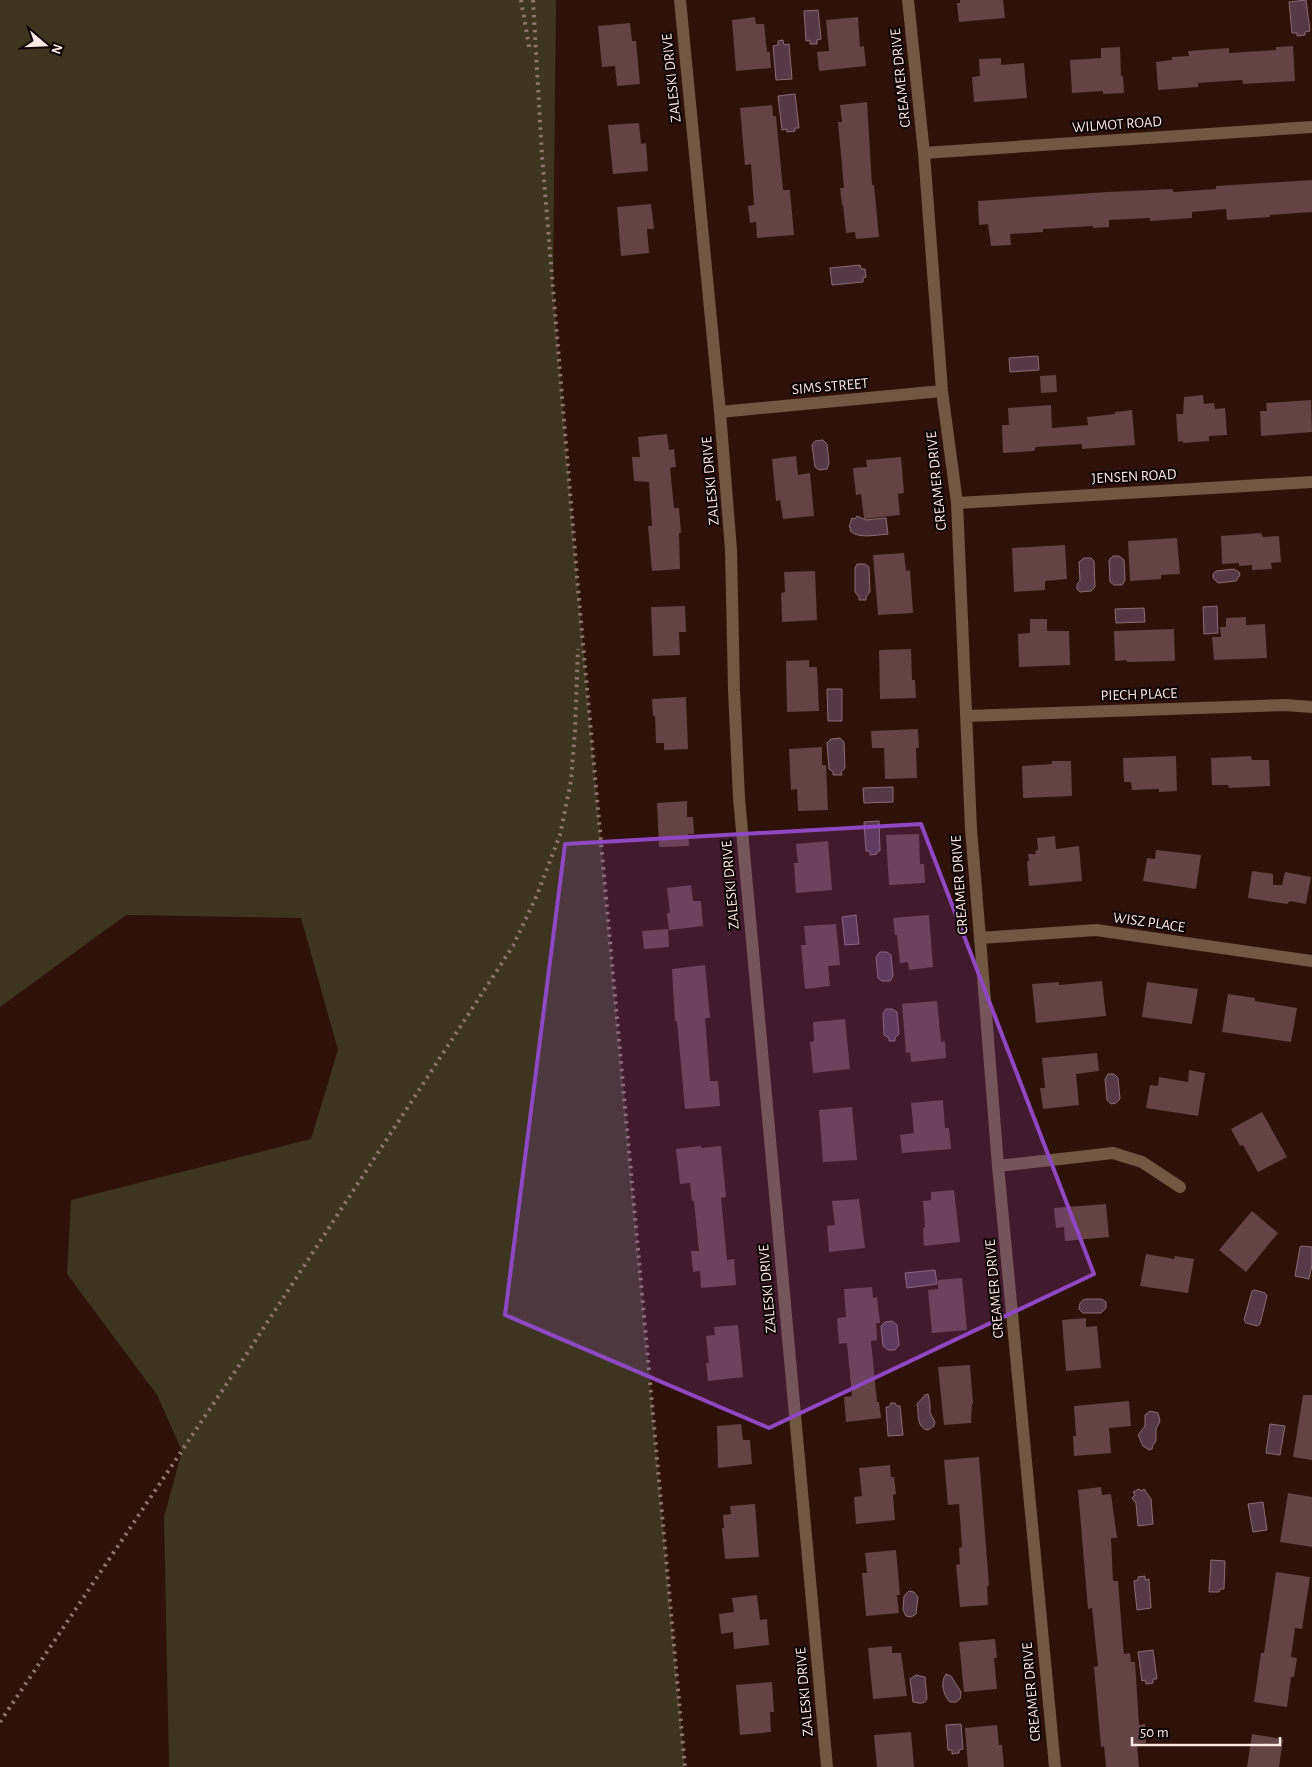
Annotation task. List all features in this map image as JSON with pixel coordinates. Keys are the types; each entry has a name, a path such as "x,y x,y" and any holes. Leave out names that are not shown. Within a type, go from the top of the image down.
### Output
{"street":[{"name":"ZALESKI DRIVE","path":"680,0 720,412 731,550 734,690 739,798 827,1767"},
{"name":"CREAMER DRIVE","path":"908,0 924,153 942,391 957,503 971,829 998,1166 1055,1767"},
{"name":"WILMOT ROAD","path":"924,153 1312,127"},
{"name":"SIMS STREET","path":"720,412 942,391"},
{"name":"JENSEN ROAD","path":"957,503 1312,482"},
{"name":"PIECH PLACE","path":"966,716 1285,705 1312,707"},
{"name":"WISZ PLACE","path":"980,938 1096,930 1312,961"},
{"path":"998,1166 1113,1153 1142,1162 1180,1187"}],"highlighted area":[{"path":"921,824 1094,1274 769,1428 505,1315 565,844"}],"shaded area":[{"path":"0,0 556,0 553,289 579,600 685,1767 169,1767 164,1517 182,1451 157,1395 67,1274 71,1200 311,1139 338,1050 301,918 126,915 0,1007"},
{"path":"1306,0 1310,31 1305,32 1305,35 1297,36 1297,33 1292,33 1289,2"},
{"path":"818,10 821,39 817,40 817,44 810,44 810,40 806,41 804,11"},
{"path":"783,40 784,45 789,44 792,79 776,80 773,46 778,45 778,41"},
{"path":"795,94 799,128 795,128 795,131 787,132 787,129 782,130 778,96"},
{"path":"860,265 861,269 865,269 866,277 863,278 863,282 832,285 830,268"},
{"path":"1038,356 1039,370 1010,372 1009,358"},
{"path":"823,440 827,444 829,463 827,469 819,470 815,467 812,445 815,441"},
{"path":"857,516 866,520 886,518 888,534 868,536 858,535 850,531 851,528 849,527 852,518 855,519"},
{"path":"1113,556 1119,556 1124,560 1125,580 1122,585 1114,585 1110,582 1109,560"},
{"path":"1084,558 1091,558 1094,561 1095,587 1091,591 1080,592 1077,589 1077,584 1080,581 1079,562"},
{"path":"857,564 865,564 869,567 870,592 866,600 859,600 855,592 855,568"},
{"path":"1234,569 1240,575 1236,581 1218,583 1213,578 1213,574 1216,571"},
{"path":"1217,606 1218,633 1204,634 1203,607"},
{"path":"1144,608 1145,622 1116,623 1115,609"},
{"path":"827,689 842,689 842,721 828,721"},
{"path":"840,738 844,742 845,768 841,772 842,775 833,775 833,772 829,769 827,743 831,739"},
{"path":"893,787 893,802 864,803 863,788"},
{"path":"879,821 880,851 877,851 877,854 870,855 870,851 866,851 864,822"},
{"path":"856,915 859,944 845,945 842,917"},
{"path":"880,952 887,952 891,955 893,976 890,981 882,981 878,978 876,957"},
{"path":"886,1009 892,1009 897,1012 899,1034 895,1041 889,1041 889,1038 884,1035 883,1013"},
{"path":"1108,1074 1114,1074 1118,1078 1120,1099 1116,1103 1111,1104 1107,1100 1105,1079"},
{"path":"1300,1247 1312,1247 1312,1265 1309,1279 1295,1276"},
{"path":"935,1270 937,1284 907,1288 905,1273"},
{"path":"1252,1291 1265,1293 1267,1296 1260,1324 1257,1326 1246,1323 1244,1320"},
{"path":"1086,1299 1102,1299 1106,1302 1106,1308 1101,1313 1083,1313 1079,1309 1079,1305"},
{"path":"892,1321 897,1325 899,1345 895,1350 888,1350 883,1346 881,1326 885,1322"},
{"path":"928,1394 930,1413 935,1422 934,1426 928,1430 921,1426 917,1404"},
{"path":"891,1403 900,1406 903,1435 888,1436 886,1407 889,1407"},
{"path":"1150,1411 1158,1413 1160,1421 1156,1429 1156,1441 1152,1449 1149,1450 1143,1446 1138,1435 1145,1426 1145,1415"},
{"path":"1270,1424 1285,1426 1280,1455 1266,1453"},
{"path":"1139,1489 1141,1491 1144,1489 1151,1499 1153,1524 1138,1526 1136,1503 1132,1498 1135,1495 1133,1492"},
{"path":"1263,1502 1267,1530 1253,1532 1248,1504"},
{"path":"1211,1560 1225,1561 1224,1589 1220,1589 1219,1592 1209,1592"},
{"path":"1145,1576 1145,1580 1149,1579 1151,1608 1137,1610 1134,1581 1138,1580 1138,1577"},
{"path":"909,1591 914,1592 918,1597 916,1614 911,1617 906,1616 903,1610 904,1596"},
{"path":"1153,1650 1157,1679 1153,1679 1153,1683 1146,1684 1145,1680 1142,1681 1138,1652"},
{"path":"946,1674 951,1676 961,1692 960,1699 956,1702 950,1702 944,1692 943,1681"},
{"path":"916,1675 925,1677 927,1699 923,1703 913,1702 910,1679"},
{"path":"961,1724 963,1749 959,1750 959,1753 952,1754 952,1750 948,1750 946,1725"}],"building":[{"path":"960,0 1003,0 1005,18 959,22 957,3 960,3"},
{"path":"755,17 756,24 764,24 767,52 770,52 771,68 736,71 732,20"},
{"path":"858,17 860,47 864,46 866,66 819,71 817,52 829,51 826,20"},
{"path":"630,23 632,41 636,41 640,84 617,86 615,66 602,67 598,26"},
{"path":"1293,46 1295,81 1243,84 1242,80 1198,83 1198,87 1158,90 1156,62 1172,60 1172,57 1189,56 1188,51 1229,48 1229,53 1276,50 1276,47"},
{"path":"1120,47 1121,76 1123,76 1124,93 1103,94 1103,91 1072,93 1070,60 1101,58 1101,48"},
{"path":"1001,58 1001,65 1024,63 1027,98 974,102 972,77 980,76 979,59"},
{"path":"867,102 872,185 874,185 879,237 856,239 855,232 846,233 840,188 844,188 838,122 842,122 840,105"},
{"path":"772,105 773,116 776,116 783,190 790,190 794,235 757,238 756,222 750,223 748,206 754,205 751,164 745,165 740,108"},
{"path":"639,123 641,144 646,143 648,171 613,174 608,125"},
{"path":"1312,180 1312,212 1227,220 1226,209 1192,212 1192,218 1150,221 1150,218 1109,220 1109,227 1043,229 1043,232 1010,234 1011,245 991,246 988,224 979,225 978,201 1172,189 1174,192 1216,189 1216,186"},
{"path":"651,204 654,229 647,229 649,253 621,256 617,207"},
{"path":"1056,375 1057,392 1041,393 1040,376"},
{"path":"1203,395 1204,404 1214,403 1215,409 1225,408 1227,435 1209,436 1209,441 1178,442 1176,414 1183,414 1184,397"},
{"path":"1311,400 1312,432 1261,436 1260,411 1267,411 1266,403"},
{"path":"1051,405 1052,428 1088,425 1087,417 1132,410 1135,445 1082,449 1082,444 1036,447 1034,451 1003,453 1002,425 1009,425 1008,408"},
{"path":"667,434 669,450 674,449 676,467 670,468 674,508 679,508 681,533 679,533 680,569 652,571 648,526 652,526 649,482 634,481 632,457 640,457 638,437"},
{"path":"796,456 798,475 810,473 814,516 783,519 780,500 776,501 772,459"},
{"path":"901,457 904,493 898,494 900,515 864,519 861,494 856,495 853,468 867,467 866,460"},
{"path":"1261,533 1263,537 1279,536 1281,562 1271,563 1272,569 1252,570 1252,565 1239,566 1239,563 1222,564 1221,536"},
{"path":"1177,538 1180,574 1161,575 1161,579 1130,581 1128,541"},
{"path":"1065,545 1067,579 1045,581 1045,590 1014,592 1012,548"},
{"path":"904,553 906,571 910,570 913,613 878,615 873,555"},
{"path":"815,571 817,620 782,622 781,593 785,592 784,572"},
{"path":"685,606 686,632 679,632 680,655 653,656 651,607"},
{"path":"1246,617 1246,625 1265,624 1267,658 1214,660 1212,637 1221,637 1220,627 1226,627 1226,618"},
{"path":"1030,619 1047,619 1047,631 1069,631 1070,665 1019,667 1018,634 1030,633"},
{"path":"1174,629 1175,661 1115,661 1114,631"},
{"path":"911,649 912,680 915,680 916,698 880,699 879,650"},
{"path":"809,660 809,667 817,667 819,711 787,712 786,661"},
{"path":"686,697 688,749 664,750 664,743 656,743 652,699"},
{"path":"918,729 919,748 916,748 917,778 885,779 884,748 872,748 871,731"},
{"path":"822,747 822,765 826,765 828,810 798,811 797,789 791,790 789,749"},
{"path":"1176,756 1177,791 1159,792 1159,789 1132,790 1131,782 1124,782 1123,758"},
{"path":"1251,756 1252,760 1269,760 1270,786 1229,788 1228,785 1212,785 1211,758"},
{"path":"1052,761 1071,761 1072,796 1023,798 1022,766 1052,764"},
{"path":"687,801 687,817 693,817 694,834 688,834 689,846 659,847 657,803"},
{"path":"919,834 920,864 924,864 925,883 889,885 886,835"},
{"path":"1055,836 1056,849 1079,846 1082,881 1029,886 1028,854 1036,854 1035,851 1038,850 1037,838"},
{"path":"828,841 832,890 796,893 794,863 798,863 796,844"},
{"path":"1156,850 1201,855 1196,889 1143,881 1147,858 1155,859"},
{"path":"1252,871 1273,874 1273,885 1282,885 1285,872 1311,877 1306,904 1290,901 1287,904 1248,898"},
{"path":"691,885 693,901 701,901 703,926 669,930 667,913 670,913 667,888"},
{"path":"929,915 933,967 909,970 908,962 900,963 893,918"},
{"path":"836,924 840,965 828,966 830,986 805,989 801,945 806,945 804,926"},
{"path":"668,929 669,947 644,949 642,931"},
{"path":"705,965 710,1018 705,1018 710,1081 718,1081 720,1106 685,1109 677,1021 675,1021 672,969"},
{"path":"1102,981 1106,1016 1036,1023 1032,984 1059,982 1059,985"},
{"path":"1147,982 1198,989 1192,1024 1142,1017"},
{"path":"1228,994 1297,1008 1291,1042 1222,1032"},
{"path":"937,1001 941,1042 945,1041 946,1058 911,1062 910,1052 906,1053 902,1004"},
{"path":"845,1019 850,1069 813,1073 810,1042 814,1041 813,1022"},
{"path":"1097,1053 1099,1071 1076,1074 1079,1105 1043,1109 1040,1088 1045,1088 1042,1058"},
{"path":"1189,1070 1205,1073 1198,1116 1146,1108 1150,1085 1158,1086 1159,1077 1188,1082"},
{"path":"943,1100 945,1128 949,1128 951,1149 902,1153 900,1135 914,1133 911,1103"},
{"path":"852,1107 857,1160 823,1162 819,1110"},
{"path":"1262,1112 1287,1157 1258,1172 1243,1145 1240,1146 1231,1129"},
{"path":"701,1146 701,1148 721,1146 726,1197 721,1198 727,1260 734,1259 736,1285 701,1288 700,1271 693,1272 691,1251 699,1251 694,1201 692,1201 690,1183 680,1184 676,1149"},
{"path":"954,1190 960,1242 924,1246 923,1201 931,1200 931,1192"},
{"path":"859,1199 865,1248 829,1252 827,1226 835,1225 832,1201"},
{"path":"1106,1204 1109,1237 1065,1241 1064,1227 1056,1228 1054,1208"},
{"path":"1252,1211 1278,1233 1246,1272 1219,1250"},
{"path":"1146,1254 1174,1259 1175,1256 1194,1259 1188,1293 1140,1286"},
{"path":"962,1278 967,1330 932,1333 928,1290 938,1289 938,1280"},
{"path":"872,1287 873,1298 877,1297 880,1323 876,1323 877,1340 871,1341 877,1402 879,1402 881,1418 846,1422 844,1397 852,1396 847,1343 839,1344 837,1318 846,1317 844,1289"},
{"path":"1086,1318 1086,1327 1097,1326 1101,1368 1066,1371 1062,1320"},
{"path":"738,1325 743,1377 708,1381 706,1363 709,1363 706,1336 715,1335 714,1327"},
{"path":"970,1365 973,1404 971,1423 944,1425 938,1367"},
{"path":"1303,1395 1312,1395 1312,1460 1293,1457"},
{"path":"1129,1401 1131,1426 1109,1428 1111,1453 1074,1456 1073,1436 1076,1436 1074,1406"},
{"path":"741,1424 743,1440 750,1440 752,1464 718,1468 717,1426"},
{"path":"979,1457 989,1585 987,1587 988,1605 960,1607 956,1565 960,1564 959,1548 962,1547 959,1504 948,1505 944,1460"},
{"path":"890,1465 896,1494 893,1495 895,1520 856,1524 854,1497 862,1496 859,1468"},
{"path":"1101,1487 1102,1495 1111,1494 1117,1538 1111,1538 1113,1581 1118,1581 1124,1654 1130,1653 1131,1662 1135,1662 1139,1725 1145,1724 1146,1743 1137,1744 1139,1767 1106,1767 1104,1746 1101,1747 1094,1667 1098,1666 1092,1608 1088,1609 1078,1490"},
{"path":"1288,1493 1312,1497 1312,1547 1280,1542"},
{"path":"755,1504 759,1557 725,1559 722,1528 724,1528 723,1515 731,1514 730,1506"},
{"path":"896,1550 900,1595 897,1595 899,1613 866,1616 862,1573 867,1573 865,1553"},
{"path":"1276,1572 1310,1577 1302,1629 1295,1628 1291,1657 1297,1658 1294,1677 1291,1677 1287,1707 1254,1702 1261,1653 1264,1653"},
{"path":"757,1595 760,1620 767,1619 769,1645 734,1649 733,1632 721,1634 719,1614 734,1612 732,1598"},
{"path":"995,1639 997,1658 994,1658 997,1689 964,1692 959,1642"},
{"path":"892,1646 892,1653 901,1653 907,1696 873,1699 868,1648"},
{"path":"772,1682 774,1712 770,1712 771,1732 740,1735 736,1685"},
{"path":"997,1725 999,1745 1002,1745 1004,1767 968,1767 965,1728"},
{"path":"911,1732 914,1767 877,1767 874,1735"},
{"path":"1252,1734 1283,1739 1279,1767 1247,1767"}],"railway":[{"path":"521,0 530,52"},
{"path":"533,0 542,156 579,600 685,1767"},
{"path":"0,1722 242,1361 513,946 537,895 560,835 571,781 578,649"}]}
